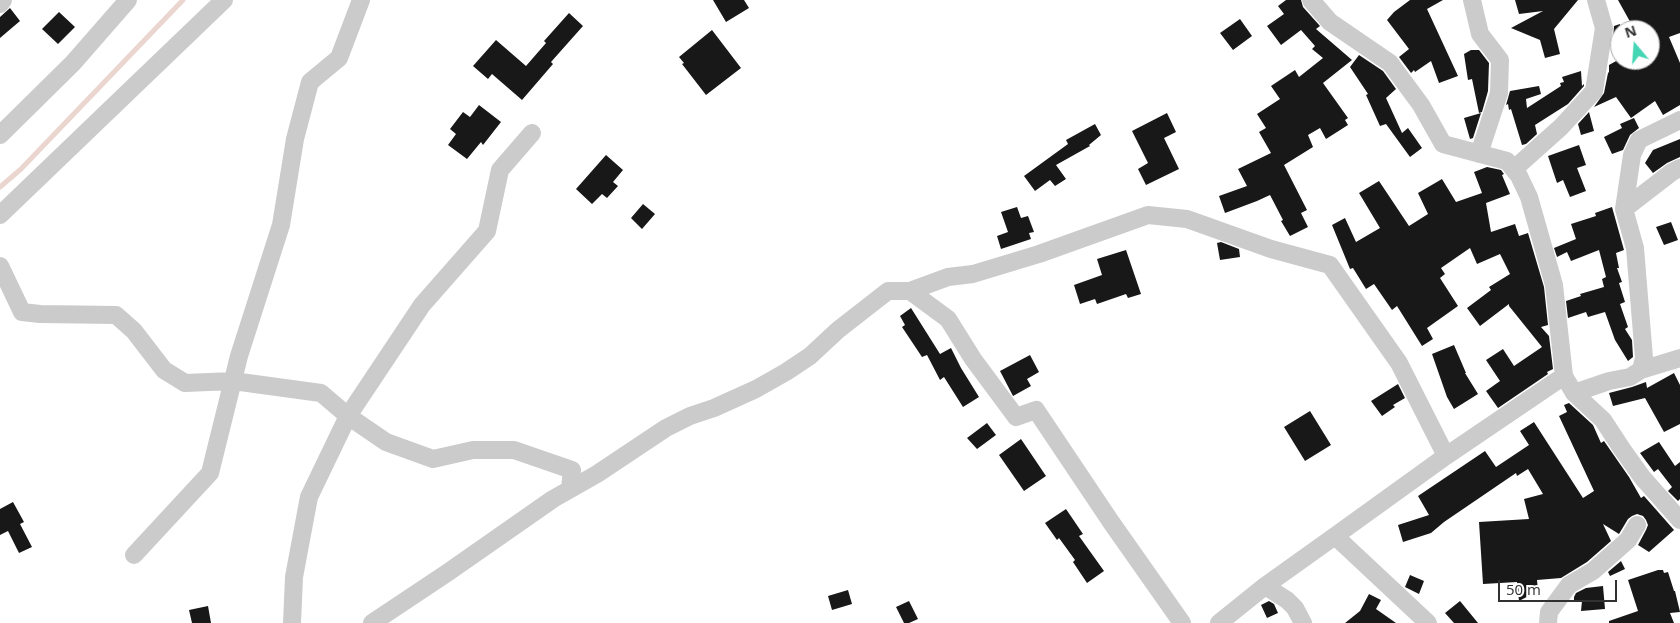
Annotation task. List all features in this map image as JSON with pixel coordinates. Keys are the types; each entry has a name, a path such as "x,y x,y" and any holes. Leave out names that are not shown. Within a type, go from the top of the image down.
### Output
{"street":[{"path":"0,4 3,0"},
{"path":"0,135 73,63 128,0"},
{"path":"0,215 224,0"},
{"path":"134,555 210,473 239,356 281,225 295,139 310,82 339,58 361,0"},
{"path":"1311,0 1330,22 1390,63 1421,105 1443,144 1507,161 1519,176 1529,197 1554,285 1564,376 1574,393 1603,420 1642,477 1680,520"},
{"path":"1472,0 1480,34 1500,60 1499,93 1479,154"},
{"path":"1514,169 1562,127 1594,91 1604,28 1596,0"},
{"path":"1641,370 1644,358 1635,248 1624,209 1632,155 1639,140 1680,120"},
{"path":"292,623 294,577 308,497 348,416 422,305 488,231 500,170 532,133"},
{"path":"1624,209 1680,168"},
{"path":"372,623 553,499 597,474 677,422 756,389 786,372 810,356 838,330 888,291 910,291 948,277 973,274 1039,254 1148,215 1187,219 1271,249 1330,265 1399,363 1446,456"},
{"path":"0,266 22,312 116,316 134,331 164,370 185,383 233,381 321,393 348,416 386,442 433,459 473,450 514,450 572,470 570,489"},
{"path":"910,291 948,319 1016,417 1036,410 1110,522 1182,623"},
{"path":"1574,393 1609,380 1630,377 1641,370 1680,358"},
{"path":"1219,623 1265,586 1334,536 1446,456 1564,376"},
{"path":"1548,623 1549,612 1569,586 1593,571 1628,540 1637,525"},
{"path":"1334,536 1428,623"},
{"path":"1265,586 1286,600 1294,608 1303,623"}],"building":[{"path":"713,0 744,0 749,8 726,22"},
{"path":"1286,0 1301,0 1303,7 1320,26 1316,29 1352,60 1323,83 1348,118 1345,120 1348,125 1326,139 1320,128 1308,135 1313,147 1284,165 1307,210 1301,213 1308,227 1290,236 1281,221 1283,220 1270,195 1225,213 1219,196 1247,186 1238,169 1271,153 1259,132 1266,128 1257,114 1280,99 1271,86 1295,70 1299,77 1323,58 1312,49 1315,46 1301,30 1281,45 1267,26 1284,14 1278,6"},
{"path":"1410,0 1443,0 1427,9 1458,76 1439,83 1431,61 1411,73 1399,57 1409,49 1387,20"},
{"path":"1515,0 1578,0 1554,29 1560,54 1545,58 1540,40 1511,28 1543,11 1519,14"},
{"path":"1618,0 1680,0 1680,33 1669,37 1680,63 1680,105 1663,115 1655,101 1631,118 1616,97 1594,107 1604,93 1609,65 1610,70 1660,70 1660,20 1629,20"},
{"path":"10,8 20,21 0,38 0,17"},
{"path":"59,12 75,27 58,44 42,29"},
{"path":"569,13 583,26 551,62 553,64 522,100 492,74 488,79 473,66 496,40 526,66 546,43 544,41"},
{"path":"1240,19 1252,36 1233,50 1220,33"},
{"path":"712,30 741,68 706,95 682,64 684,63 679,57"},
{"path":"1471,50 1479,50 1489,63 1488,91 1482,112 1479,113 1472,79 1468,80 1464,54"},
{"path":"1359,55 1383,71 1396,89 1386,98 1402,133 1408,128 1422,148 1410,157 1386,124 1380,126 1366,95 1368,94 1350,67"},
{"path":"1581,71 1582,86 1584,84 1584,86 1568,104 1535,125 1537,134 1526,144 1522,145 1511,109 1509,110 1508,104 1506,105 1510,91 1539,86 1541,94 1526,99 1527,108 1561,86 1560,83 1564,82 1562,77"},
{"path":"479,105 501,122 483,145 481,142 467,159 448,145 456,134 450,129 463,112 470,117"},
{"path":"1589,112 1594,131 1581,135 1578,124"},
{"path":"1167,113 1176,132 1164,138 1179,169 1146,185 1138,169 1148,163 1132,131"},
{"path":"1481,113 1473,138 1470,139 1464,118"},
{"path":"1634,118 1639,128 1630,135 1623,150 1612,154 1604,137 1622,128 1620,124"},
{"path":"1095,124 1101,135 1090,146 1056,165 1066,179 1055,186 1050,180 1035,191 1024,176 1068,144 1066,140"},
{"path":"1680,139 1680,157 1653,173 1645,163 1653,150"},
{"path":"1579,145 1586,165 1577,168 1586,191 1570,197 1563,180 1557,183 1548,156"},
{"path":"606,155 623,170 613,182 618,186 607,198 602,194 592,204 576,189"},
{"path":"1487,167 1501,170 1510,194 1486,203 1491,232 1515,224 1519,236 1528,233 1544,287 1548,325 1541,327 1549,336 1553,369 1498,408 1486,391 1500,381 1486,360 1503,349 1514,366 1542,347 1509,304 1480,326 1467,308 1491,290 1489,287 1510,274 1500,254 1477,264 1470,248 1441,268 1445,274 1440,278 1458,306 1427,328 1433,339 1422,346 1397,306 1392,310 1374,284 1366,289 1353,268 1350,269 1332,225 1345,218 1356,242 1380,228 1359,193 1379,181 1409,226 1428,214 1418,193 1442,179 1456,202 1482,193 1474,172"},
{"path":"643,204 655,214 642,229 631,218"},
{"path":"1017,207 1021,218 1028,216 1034,232 1029,233 1031,239 1001,249 997,236 1008,232 1001,212"},
{"path":"1612,207 1624,250 1616,253 1619,268 1617,268 1622,282 1619,283 1625,302 1620,304 1628,327 1625,329 1632,340 1633,357 1628,361 1615,340 1605,312 1588,317 1586,312 1568,318 1566,301 1581,296 1580,294 1604,287 1602,279 1606,277 1599,250 1571,261 1567,252 1557,257 1554,248 1576,239 1571,224 1596,216 1595,213"},
{"path":"1671,222 1678,240 1664,245 1656,227"},
{"path":"1221,242 1239,249 1240,257 1220,260 1217,243"},
{"path":"1126,250 1141,294 1128,298 1126,294 1097,304 1095,299 1080,304 1074,285 1102,275 1097,259"},
{"path":"911,308 940,354 951,348 979,397 963,407 944,377 940,380 927,355 922,357 902,327 905,325 900,316"},
{"path":"1454,345 1465,373 1478,394 1454,409 1447,397 1432,354"},
{"path":"1030,355 1039,372 1027,379 1031,386 1013,396 1000,371"},
{"path":"1674,373 1680,385 1680,424 1664,432 1645,398 1613,406 1609,393 1646,382 1647,388"},
{"path":"1398,384 1405,398 1393,405 1395,407 1382,416 1371,401"},
{"path":"1569,403 1593,425 1601,443 1604,441 1641,498 1644,496 1674,530 1649,552 1638,545 1648,525 1643,516 1637,514 1628,519 1619,534 1603,524 1611,541 1587,562 1561,578 1537,580 1538,591 1519,601 1517,582 1483,584 1479,522 1529,519 1524,499 1543,494 1528,469 1517,476 1516,473 1431,533 1403,542 1398,525 1429,515 1418,496 1485,451 1496,467 1529,445 1520,431 1534,422 1583,498 1594,491 1559,416 1567,412 1564,405"},
{"path":"1310,411 1331,445 1305,461 1284,427"},
{"path":"987,423 996,435 977,449 967,438"},
{"path":"1021,439 1046,476 1024,491 999,455"},
{"path":"1659,442 1675,466 1680,462 1680,499 1678,501 1668,491 1672,487 1658,469 1654,472 1640,453"},
{"path":"13,502 24,522 20,524 32,547 19,553 8,531 0,535 0,509"},
{"path":"1066,509 1083,534 1079,536 1104,571 1087,583 1073,562 1075,560 1045,523"},
{"path":"1621,561 1625,569 1610,576 1608,572"},
{"path":"1663,570 1664,573 1668,572 1675,591 1680,612 1670,613 1674,623 1609,623 1609,621 1638,611 1628,580"},
{"path":"1410,575 1424,581 1419,594 1405,587"},
{"path":"1603,586 1605,609 1581,611 1582,601 1574,601 1576,593 1586,588"},
{"path":"848,590 852,604 832,610 828,596"},
{"path":"1369,594 1381,600 1376,609 1396,623 1345,623 1360,611"},
{"path":"909,601 918,619 904,623 896,607"},
{"path":"1269,601 1274,604 1278,613 1267,618 1261,605"},
{"path":"1460,601 1478,623 1454,623 1445,613"},
{"path":"208,606 211,623 192,623 189,610"}],"waterway":[{"path":"0,187 21,169 183,0"}]}
